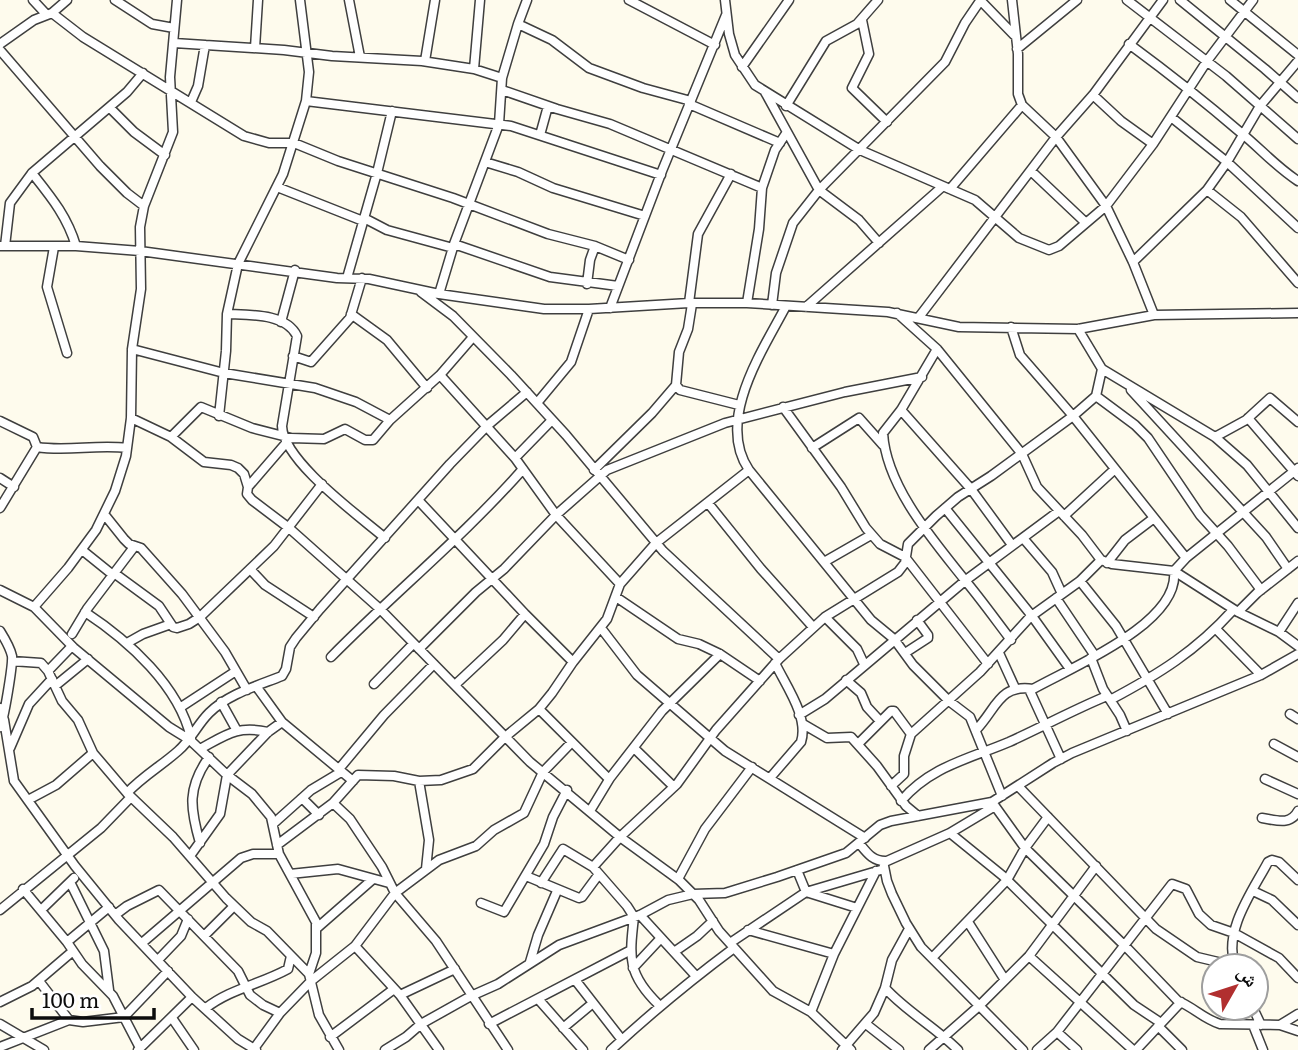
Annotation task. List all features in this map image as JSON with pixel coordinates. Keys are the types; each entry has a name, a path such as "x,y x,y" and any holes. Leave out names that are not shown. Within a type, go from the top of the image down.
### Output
{"street":[{"path":"33,0 83,37 250,138 269,143 294,143 548,234 595,246 629,260"},
{"path":"0,44 67,0"},
{"path":"115,0 152,24 174,28"},
{"path":"34,607 96,530 115,491 127,448 131,418 132,349 141,289 140,228 144,206 173,132 170,77 177,0"},
{"path":"255,48 258,0"},
{"path":"219,416 226,314 238,264 277,187 306,101 309,72 300,0"},
{"path":"349,0 360,57"},
{"path":"425,61 435,0"},
{"path":"474,69 480,0"},
{"path":"439,294 499,124 502,78 517,24 527,0"},
{"path":"629,0 715,45"},
{"path":"725,0 729,34 735,55 755,85 860,150 975,200 1019,238 1049,250 1059,246 1106,206 1153,144 1207,61 1253,0"},
{"path":"742,67 789,0"},
{"path":"786,106 826,41 862,20 878,0"},
{"path":"772,305 776,273 793,223 819,190 945,62 980,0 1015,36"},
{"path":"1012,0 1018,94 1022,105 1056,137 1106,206 1133,262 1154,315"},
{"path":"1017,50 1077,0"},
{"path":"1127,0 1207,61 1298,139"},
{"path":"919,317 1056,137 1093,95 1163,0"},
{"path":"1180,0 1298,98"},
{"path":"1230,0 1298,55"},
{"path":"610,308 727,14"},
{"path":"862,20 869,54 852,88 887,122"},
{"path":"517,24 552,40 589,68 690,103 780,143"},
{"path":"174,43 425,61 474,69 502,78"},
{"path":"1129,44 1189,89 1243,134 1268,159 1298,181"},
{"path":"191,102 198,86 205,45"},
{"path":"0,50 74,138 127,193 144,206"},
{"path":"1133,262 1208,190 1260,106 1298,61"},
{"path":"143,73 110,108 32,173 10,203 2,246 76,246 140,251 362,278 439,294 530,307 589,309 690,303 747,303 897,313 959,327 1078,329 1154,315 1298,313"},
{"path":"502,90 610,124 762,188"},
{"path":"765,92 819,190 859,220 879,243"},
{"path":"1093,95 1121,121 1153,144"},
{"path":"306,101 499,124 661,175"},
{"path":"806,307 946,188 1022,105"},
{"path":"540,135 548,106"},
{"path":"110,108 134,132 165,155"},
{"path":"347,278 392,111"},
{"path":"1171,117 1227,163 1298,228"},
{"path":"747,303 759,229 762,188 775,150 787,132"},
{"path":"485,162 518,172 553,188 645,216"},
{"path":"1031,171 1086,223"},
{"path":"32,173 63,213 70,225 76,246"},
{"path":"374,684 504,569 556,515 586,491 596,473 676,385 679,352 691,319 690,303 698,234 732,174"},
{"path":"277,187 387,230 454,246 550,277 618,286"},
{"path":"1208,190 1241,217 1298,283"},
{"path":"587,284 595,246"},
{"path":"54,247 47,287 67,354"},
{"path":"281,322 295,270"},
{"path":"293,356 313,361 336,337 351,314 362,278"},
{"path":"419,290 453,316 527,392 656,543 777,661 803,724 801,742 770,778"},
{"path":"786,306 758,360 739,405 737,420 742,457 871,620 894,639 913,666 970,717 1002,796"},
{"path":"537,403 571,362 589,309"},
{"path":"897,313 937,349 1022,454 1037,487 1104,561 1174,571 1236,611 1279,632 1298,646"},
{"path":"226,314 253,315 281,322 297,334 282,426 284,439 291,453 322,484 385,538"},
{"path":"351,314 392,344 427,388"},
{"path":"1011,327 1020,355 1073,416 1186,558"},
{"path":"1078,329 1102,369 1215,437 1241,459 1298,528"},
{"path":"171,437 201,407 284,439 324,439 345,429 369,441 373,440 390,420 440,375 473,337"},
{"path":"132,349 224,373 315,388 356,402 390,420"},
{"path":"937,349 901,410 883,433 885,447 899,486 923,528 1011,639"},
{"path":"526,876 557,891 580,898 620,837 674,787 709,738 777,661 825,617 904,567 908,544 946,508 1073,416 1096,396 1102,369"},
{"path":"440,375 488,425 556,515 620,584"},
{"path":"596,473 737,420 845,392 922,377"},
{"path":"1125,383 1266,537 1288,569"},
{"path":"676,385 680,390 739,405"},
{"path":"0,910 101,828 149,771 171,757 190,739 221,702 284,673 290,647 314,617 488,425 527,392"},
{"path":"1096,396 1135,425 1148,439 1186,496 1261,590"},
{"path":"1215,437 1248,418 1270,398 1298,422"},
{"path":"783,407 841,487 871,535 880,544 905,557 988,664"},
{"path":"901,410 971,489 1012,545"},
{"path":"131,418 171,437 204,462 238,468 244,474 247,494 252,500 289,528 380,609 505,737 543,772 620,837 678,879 773,991 811,1012 846,1048 881,1001 892,960 909,929"},
{"path":"812,448 859,418 885,447"},
{"path":"976,730 1003,696 1015,688 1030,689 1093,657 1151,619 1175,584 1174,571 1186,558 1297,471 1248,418"},
{"path":"515,458 552,420"},
{"path":"0,421 33,437 37,442 37,447 0,508"},
{"path":"248,487 284,439"},
{"path":"37,447 59,450 106,445 127,448"},
{"path":"331,657 426,568 523,469"},
{"path":"799,715 825,699 966,580 1012,545 1062,514 1115,469"},
{"path":"142,943 244,856 278,850 334,803 353,781 362,775 419,781 441,780 473,769 505,737 539,709 601,628 620,584 656,543 750,470"},
{"path":"0,478 14,487"},
{"path":"82,550 159,606 171,624 177,628 200,617 250,569 289,528 322,484"},
{"path":"419,501 573,662"},
{"path":"708,503 813,627"},
{"path":"946,508 1070,668"},
{"path":"104,513 124,540 141,548 200,617 247,690"},
{"path":"891,786 904,774 904,756 911,734 988,664 1032,616 1080,581 1154,518"},
{"path":"824,562 871,535"},
{"path":"1023,538 1052,572 1059,596 1093,657 1108,698 1127,732"},
{"path":"72,634 85,612 134,547"},
{"path":"901,801 916,784 958,761 985,752 1149,680 1192,649 1298,561"},
{"path":"250,569 265,585 314,617"},
{"path":"1080,581 1110,617 1168,714"},
{"path":"0,590 34,607 88,660 169,727 190,739 227,775 252,794 271,817 278,850 317,928 316,953 310,978"},
{"path":"616,597 678,639 699,644 720,654 760,681"},
{"path":"1279,632 1298,603"},
{"path":"85,612 109,627 127,643 163,683 181,707 190,739"},
{"path":"456,684 503,640 525,614"},
{"path":"825,617 857,649 864,664"},
{"path":"905,653 928,638 917,620"},
{"path":"127,643 171,624"},
{"path":"601,628 636,675 709,738 862,841 881,867 909,929 921,947 1023,1050"},
{"path":"1216,629 1261,676"},
{"path":"0,632 11,652 12,661 2,723"},
{"path":"10,748 29,704 52,679 72,646"},
{"path":"999,653 1015,688"},
{"path":"590,811 609,779 670,704 720,654"},
{"path":"611,1050 659,1005 748,930 806,892 881,867 950,833 1061,759 1261,676 1298,654"},
{"path":"52,679 88,660"},
{"path":"12,661 41,663 62,701 78,720 93,753 234,906 251,922 267,931 310,978 319,1015 339,1050"},
{"path":"273,824 311,790 340,770 384,715 433,664"},
{"path":"181,707 236,671"},
{"path":"846,680 861,693 867,706 880,722"},
{"path":"256,686 282,722 353,781"},
{"path":"1030,689 1061,759"},
{"path":"199,696 212,710"},
{"path":"221,702 236,729"},
{"path":"0,708 10,748 14,781 66,854 115,915 192,997 237,1039 254,1050 280,1013 310,978 355,946 395,893 426,869 448,856 476,845 524,813 543,772 572,741"},
{"path":"539,709 609,779"},
{"path":"858,744 893,711 911,734"},
{"path":"190,856 220,814 227,775 268,732 282,722"},
{"path":"803,724 827,738 848,736 858,744 901,801 918,816"},
{"path":"200,749 236,729 268,732"},
{"path":"1274,744 1298,757"},
{"path":"635,749 674,787"},
{"path":"28,800 56,785 93,753"},
{"path":"200,843 192,797 194,780 209,757"},
{"path":"678,879 705,829 752,767"},
{"path":"1265,779 1298,794"},
{"path":"419,781 429,840 426,869"},
{"path":"1018,786 1156,929 1200,958"},
{"path":"481,903 504,912 544,844 553,817 567,790"},
{"path":"302,798 319,815"},
{"path":"334,803 351,818 395,893 436,941 508,1050"},
{"path":"384,1050 421,1024 498,984 559,945 637,916 668,900 693,894 725,892 846,853 880,825 891,821 993,804"},
{"path":"993,804 1025,848 1181,1002 1220,1024 1280,1025 1298,1031"},
{"path":"1262,818 1288,821 1294,818 1298,811"},
{"path":"932,958 1007,880 1025,848 1048,817"},
{"path":"950,833 1007,880 1134,1005 1159,1024 1182,1050"},
{"path":"541,883 563,849 596,871 695,975"},
{"path":"1231,952 1234,933 1268,862 1279,862 1298,880"},
{"path":"929,1050 979,1006 1029,956 1096,866"},
{"path":"811,1012 834,954 881,867"},
{"path":"290,874 338,869 389,883"},
{"path":"797,870 806,892"},
{"path":"41,910 80,872"},
{"path":"317,928 373,879"},
{"path":"70,882 104,951 108,990"},
{"path":"1037,1050 1057,1032 1167,888 1174,884 1186,889 1199,914 1211,925 1234,933 1279,958 1298,978"},
{"path":"23,890 82,964 108,990 139,1049 192,997"},
{"path":"115,915 158,890 239,971 246,988 263,1005 280,1013"},
{"path":"530,962 538,935 557,891"},
{"path":"1253,891 1272,900 1298,925"},
{"path":"806,892 857,908"},
{"path":"204,936 234,906"},
{"path":"67,942 108,907"},
{"path":"637,916 631,950 634,975 659,1005"},
{"path":"158,960 181,936 188,919"},
{"path":"674,952 713,921"},
{"path":"968,922 1005,980"},
{"path":"748,930 834,954"},
{"path":"633,968 661,938"},
{"path":"355,946 397,992 439,1050"},
{"path":"489,1024 631,950"},
{"path":"0,1002 39,981 73,951"},
{"path":"206,1008 225,994 246,988 288,969 291,956"},
{"path":"1029,956 1135,1050 1181,1002"},
{"path":"330,1037 397,992 455,969"},
{"path":"0,1047 69,1020 83,1022 124,1017 168,971"},
{"path":"39,981 69,1020"},
{"path":"576,981 622,1040"},
{"path":"885,988 898,1003 943,1035 958,1050"},
{"path":"538,1000 583,1050"},
{"path":"563,1028 593,1003"},
{"path":"1280,1025 1298,1014"},
{"path":"172,1018 194,1050"},
{"path":"1256,1022 1263,1050"},
{"path":"0,1024 44,1050"},
{"path":"866,1024 899,1050"},
{"path":"1057,1032 1077,1050"}]}
